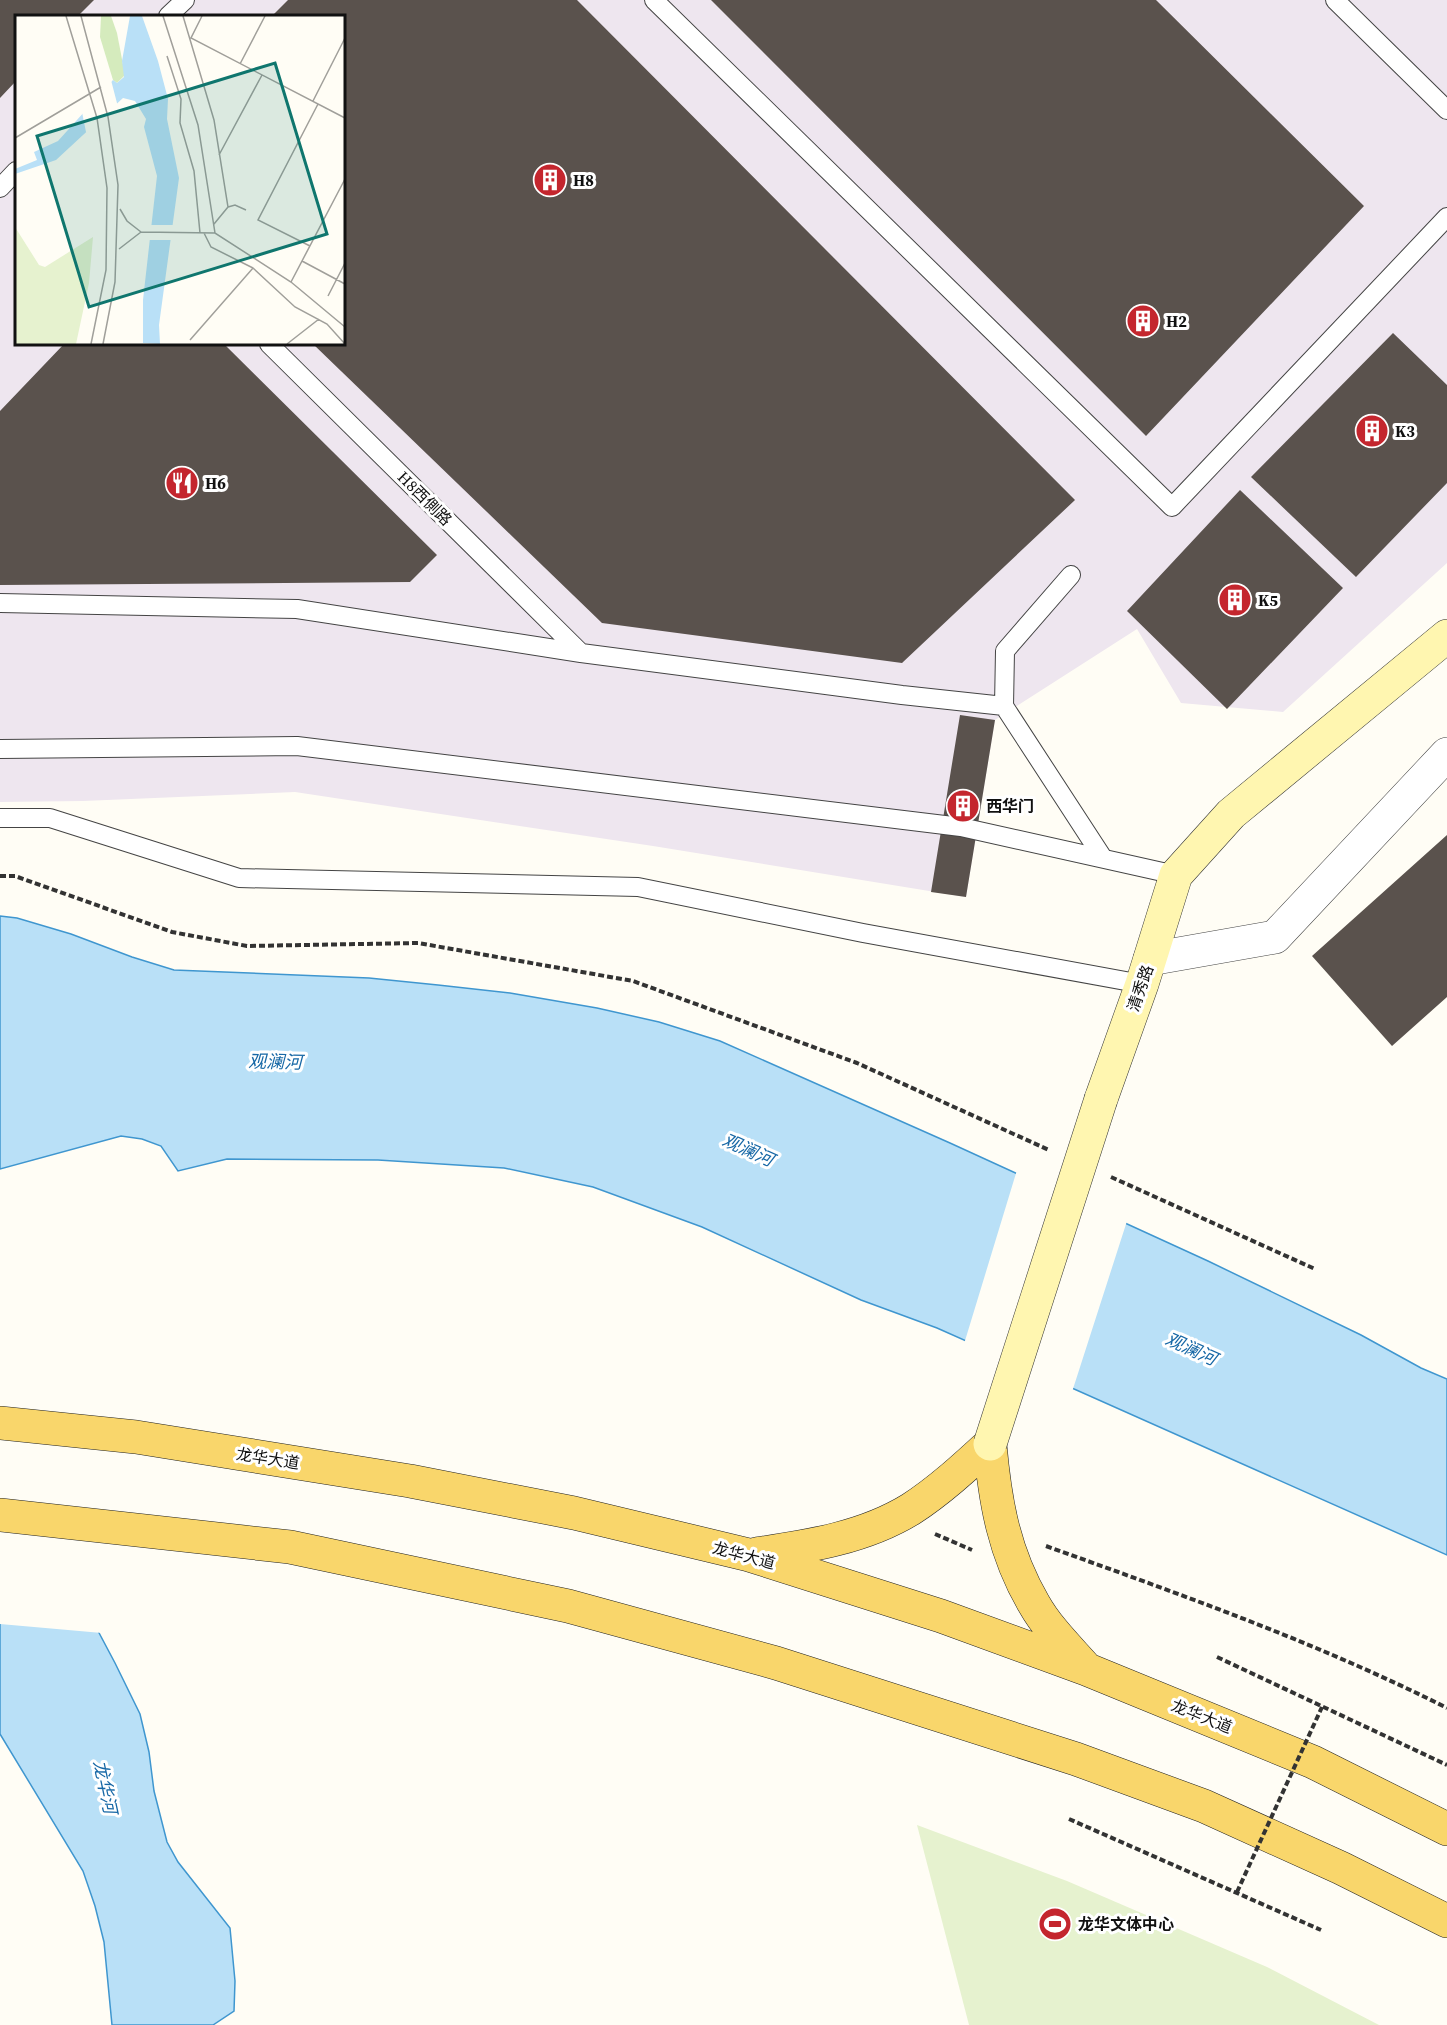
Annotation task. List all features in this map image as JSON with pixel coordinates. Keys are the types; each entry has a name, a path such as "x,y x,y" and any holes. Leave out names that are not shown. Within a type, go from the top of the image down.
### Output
{"main road":[{"name":"龙华大道","path":"0,1423 136,1437 410,1481 574,1513 749,1555 941,1616 1086,1669 1313,1762 1447,1829"},
{"path":"749,1555 841,1539 874,1527 910,1509 941,1487 990,1444"},
{"path":"990,1444 997,1508 1018,1573 1035,1605 1058,1637 1086,1669"},
{"path":"0,1515 290,1547 568,1606 776,1663 1076,1759 1204,1806 1341,1868 1447,1921"}],"street":[{"name":"清秀路","path":"990,1444 1176,875 1230,814 1447,636"},
{"path":"1146,971 1275,937 1447,754"}],"lane":[{"path":"169,15 185,0"},
{"path":"654,0 1172,507 1447,218"},
{"path":"1335,0 1447,110"},
{"path":"0,188 15,172"},
{"name":"H8西側路","path":"270,345 581,653"},
{"path":"1071,575 1005,651 1004,706 1103,858"},
{"path":"0,603 297,609 581,653 1004,706"},
{"path":"0,749 297,746 961,827 1176,875"},
{"path":"0,818 50,818 239,878 638,887 863,933 1146,971"}],"path":[{"path":"0,876 15,876 172,933 247,946 418,943 633,981 857,1063 1053,1151"},
{"path":"1108,1176 1315,1269"},
{"path":"928,1532 976,1552"},
{"path":"1047,1546 1297,1639 1390,1679 1447,1707"},
{"path":"1217,1657 1447,1765"},
{"path":"1238,1892 1322,1707"},
{"path":"1069,1819 1321,1930"}],"shaded area":[{"path":"0,0 1447,0 1447,563 1283,712 1181,703 1137,629 995,720 966,897 653,846 295,792 83,801 0,802"}],"green space":[{"name":"龙华文体中心","path":"917,1825 1067,1881 1267,1967 1379,2025 969,2025"}],"water":[{"name":"观澜河","path":"0,916 17,918 71,934 174,970 369,978 510,993 597,1008 659,1022 720,1041 1208,1261 1447,1379 1447,1555 937,1328 861,1300 702,1227 593,1187 504,1168 378,1160 227,1159 178,1171 161,1146 142,1139 121,1136 0,1169"},
{"name":"龙华河","path":"0,1446 140,1714 149,1752 154,1791 167,1842 178,1862 230,1928 235,1981 234,2011 213,2025 112,2025 104,1942 83,1871 0,1734"}],"pier":[{"path":"1017,1170 1127,1221 1072,1392 964,1344"},
{"path":"0,1443 3,1444 102,1633 0,1624"}],"building":[{"path":"0,0 94,0 79,15 15,15 15,82 0,98"},
{"name":"H8","path":"288,0 577,0 1075,500 902,663 602,623 314,345 345,345 345,15 273,15"},
{"name":"H2","path":"711,0 1156,0 1364,206 1146,436"},
{"name":"K3","path":"1393,333 1447,385 1447,483 1356,577 1251,477"},
{"name":"H6","path":"63,345 225,345 437,555 410,582 0,585 0,411"},
{"name":"K5","path":"1240,490 1343,588 1227,709 1127,611"},
{"name":"西华门","path":"960,715 995,720 966,897 931,892"},
{"path":"1447,835 1447,997 1392,1046 1312,956"}],"place":[{"name":"H8","path":"550,180"},
{"name":"H2","path":"1143,321"},
{"name":"K3","path":"1372,431"},
{"name":"H6","path":"182,483"},
{"name":"K5","path":"1235,600"},
{"name":"西华门","path":"963,806"},
{"name":"龙华文体中心","path":"1055,1924"}]}
